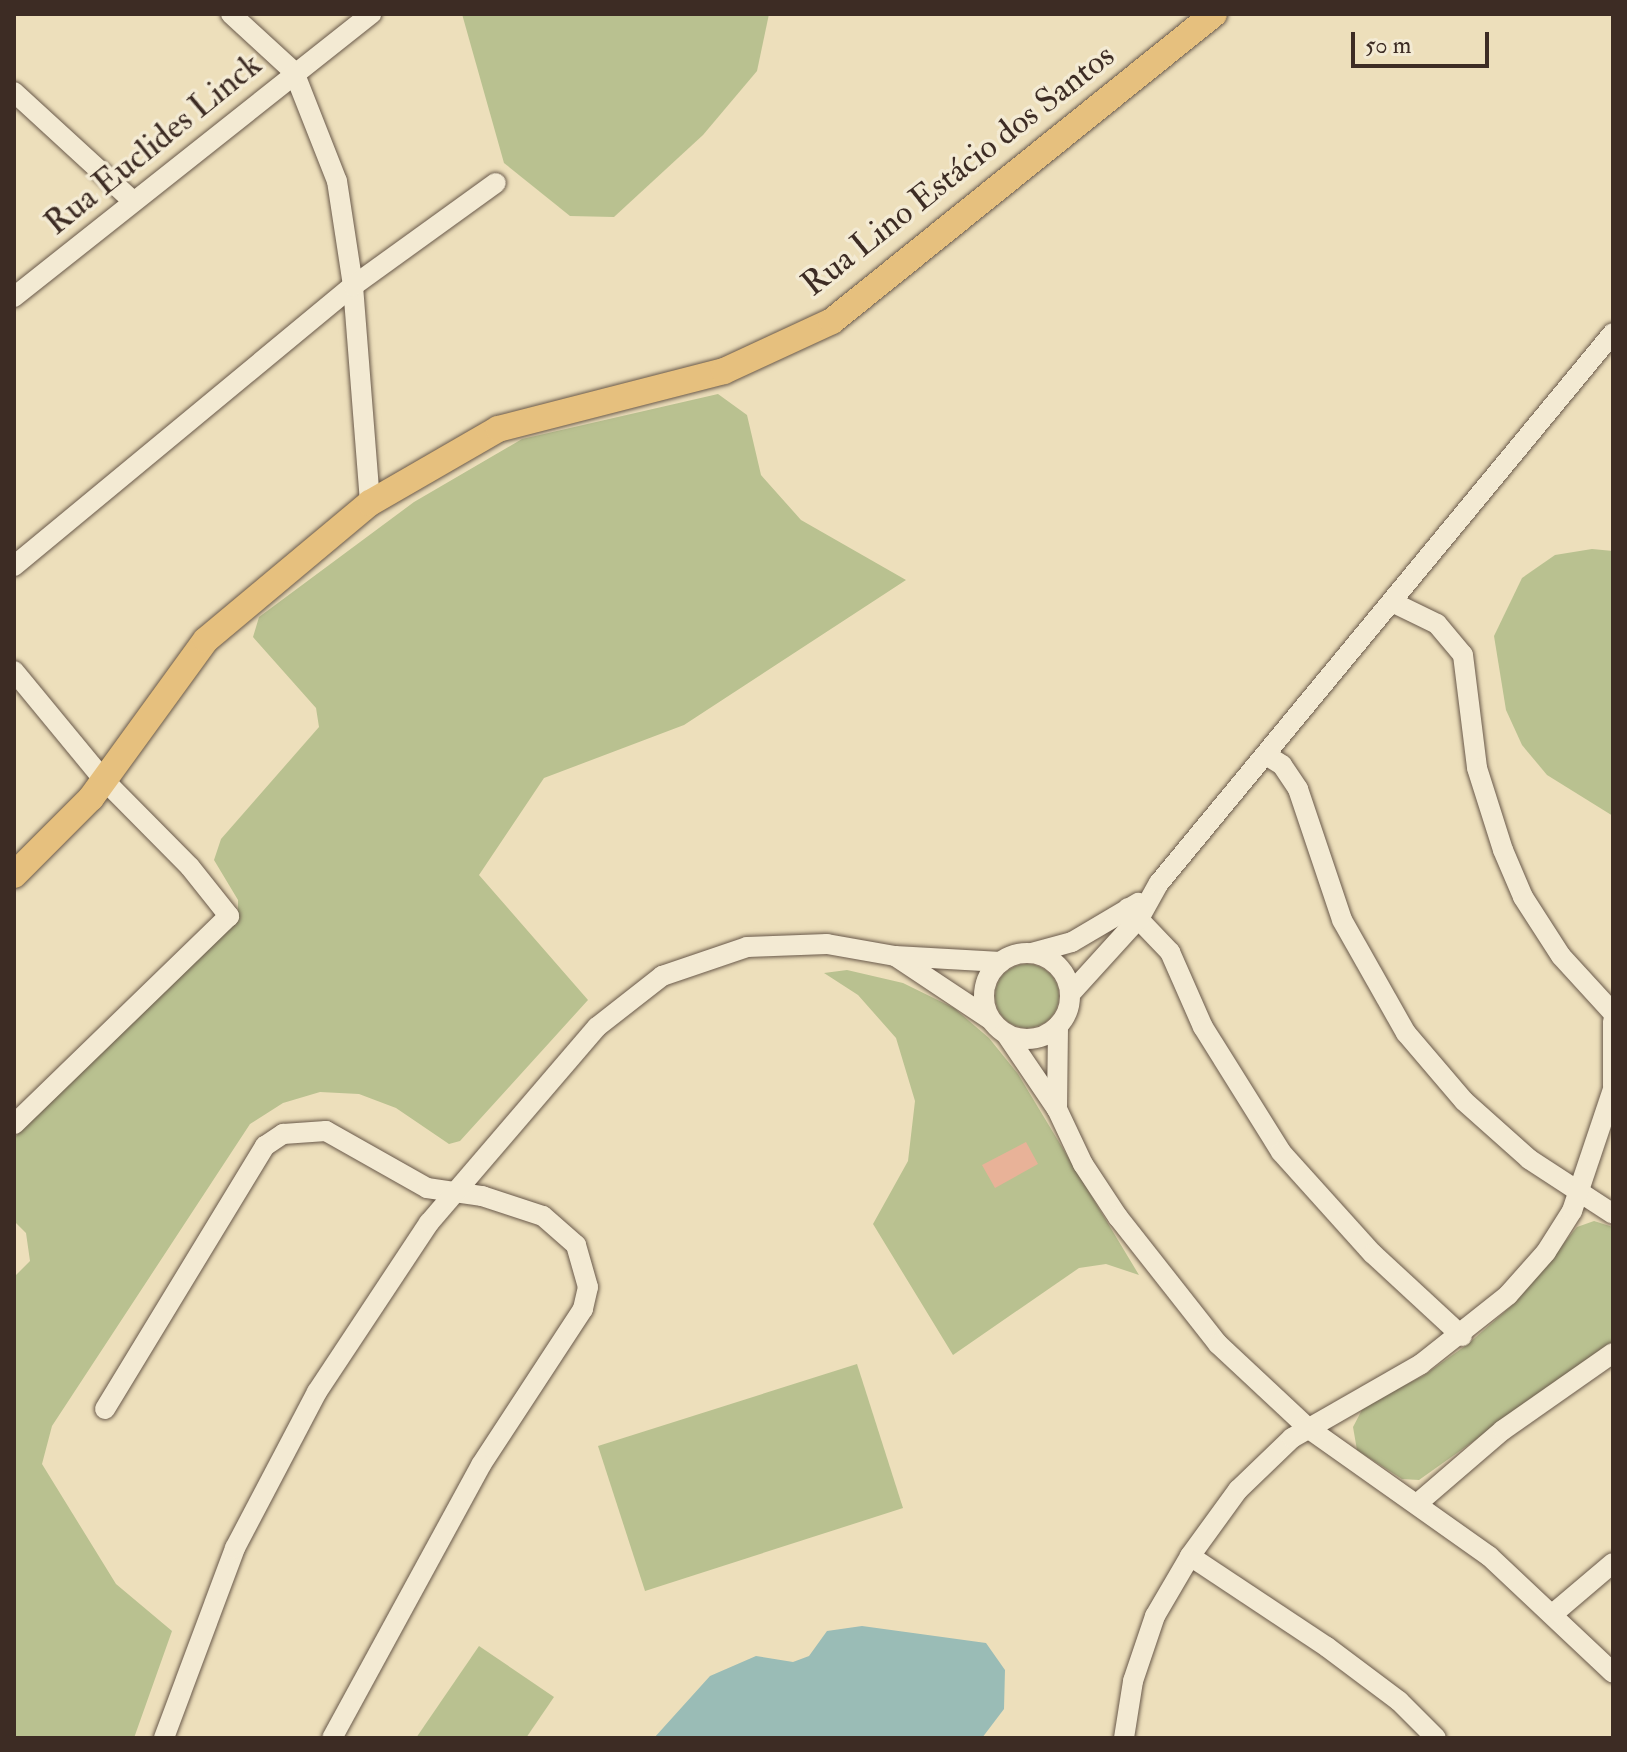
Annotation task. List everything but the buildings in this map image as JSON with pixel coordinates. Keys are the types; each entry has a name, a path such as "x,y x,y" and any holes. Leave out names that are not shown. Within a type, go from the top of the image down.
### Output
{"main road":[{"name":"Rua Lino Estácio dos Santos","path":"14,875 104,780 206,640 370,503 498,429 724,371 832,321 1214,14"}],"street":[{"path":"231,14 294,72 337,181 353,286 370,503"},
{"name":"Rua Euclides Linck","path":"14,297 371,14"},
{"path":"14,92 133,201"},
{"path":"14,566 353,286 496,183"},
{"path":"1057,1109 1058,1026 1070,994 1613,333"},
{"path":"1394,603 1437,624 1463,655 1477,768 1503,850 1523,897 1561,956 1613,1013"},
{"path":"14,671 104,780 190,867 229,916 14,1124"},
{"path":"1266,755 1282,765 1298,789 1342,920 1406,1033 1464,1101 1529,1159 1613,1214"},
{"path":"164,1738 235,1548 309,1406 452,1194 597,1027 662,976 747,947 827,944 895,956 1001,962 1072,942 1134,913"},
{"path":"1134,913 1170,952 1203,1027 1281,1152 1373,1254 1462,1336"},
{"path":"1032,953 1054,963 1070,994"},
{"path":"895,956 990,1019 1006,1034 1057,1109 1083,1164 1153,1267 1218,1344 1308,1428 1418,1503 1554,1613 1613,1673"},
{"path":"990,1019 984,988 1001,962"},
{"path":"1124,1738 1133,1681 1155,1616 1190,1556 1238,1490 1308,1428 1462,1336 1546,1252 1580,1194 1613,1088 1613,1021"},
{"path":"1006,1034 1039,1038 1058,1026"},
{"path":"105,1409 265,1146 283,1134 326,1131 427,1188 482,1196 562,1228 581,1255 588,1287 572,1329 481,1465 332,1738"},
{"path":"1418,1503 1503,1430 1613,1353"},
{"path":"1190,1556 1327,1647 1399,1701 1436,1738"},
{"path":"1554,1613 1613,1563"}],"green space":[{"path":"462,14 769,14 757,71 703,135 614,217 570,216 504,163"},
{"path":"718,394 747,415 761,475 801,520 906,580 684,725 544,778 479,875 588,1000 460,1141 449,1144 396,1108 359,1094 320,1092 283,1103 250,1124 52,1426 42,1464 116,1584 172,1631 134,1738 14,1738 14,1277 30,1261 26,1233 14,1221 14,1138 238,918 238,900 214,860 221,839 319,727 316,708 253,637 259,617 414,502 522,439"},
{"path":"1592,549 1613,551 1613,816 1547,775 1522,745 1506,710 1494,636 1522,578 1555,555"},
{"path":"1027,964 1050,973 1059,996 1050,1019 1027,1028 1004,1019 995,996 1004,973"},
{"path":"847,970 903,983 954,1008 989,1038 1018,1074 1139,1275 1106,1264 1079,1268 953,1355 873,1224 908,1161 915,1101 896,1038 858,995 824,973"},
{"path":"1594,1221 1613,1227 1613,1342 1419,1480 1402,1479 1357,1450 1353,1427 1364,1406 1423,1376 1468,1344 1516,1302 1577,1227"},
{"path":"857,1364 903,1508 645,1591 598,1446"},
{"path":"479,1646 554,1697 526,1738 416,1738"}],"water":[{"path":"862,1626 986,1643 1005,1670 1004,1709 982,1738 654,1738 710,1676 756,1656 793,1662 809,1656 827,1631"}]}
